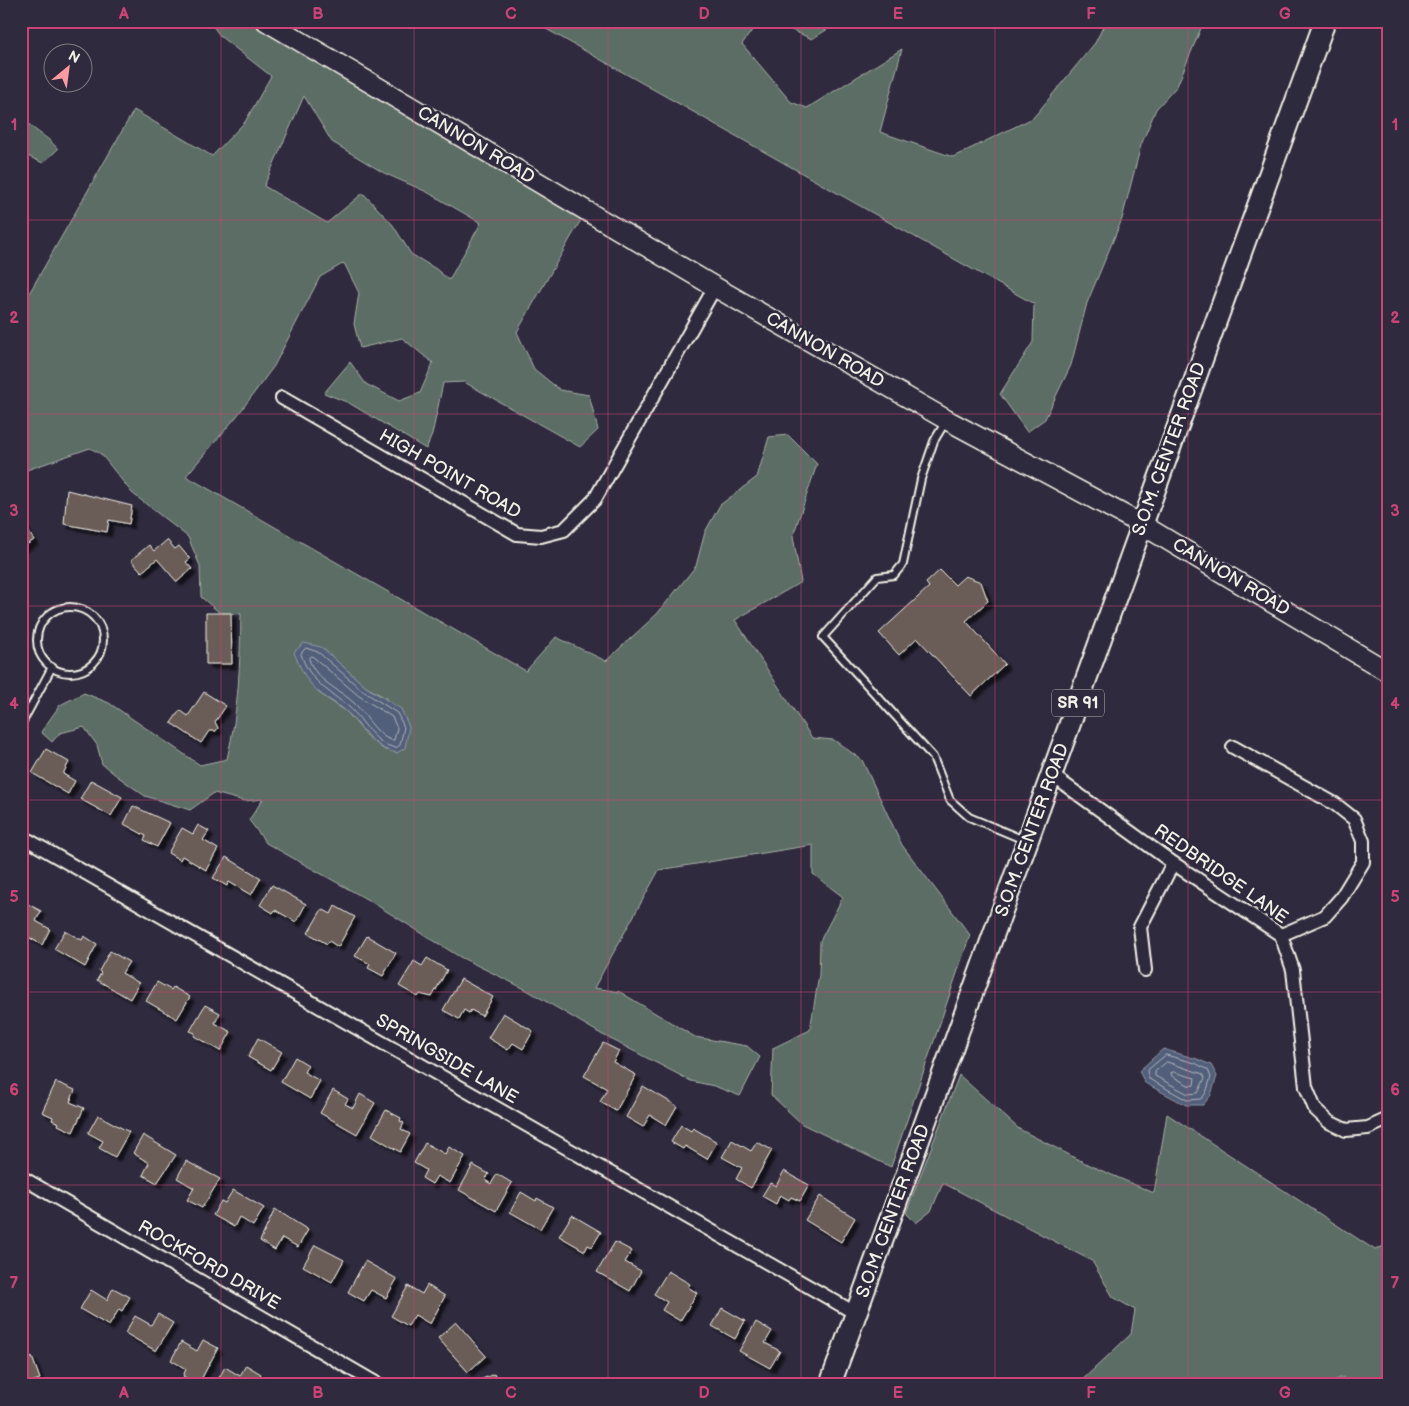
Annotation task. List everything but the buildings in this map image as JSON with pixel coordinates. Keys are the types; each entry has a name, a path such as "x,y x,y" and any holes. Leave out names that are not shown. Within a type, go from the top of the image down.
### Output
{"main road":[{"name":"CANNON ROAD","path":"266,21 715,287 947,420 1141,524 1388,672"},
{"name":"S.O.M. CENTER ROAD","path":"830,1385 1053,776 1141,524 1325,21"}],"street":[{"name":"HIGH POINT ROAD","path":"282,398 517,534 540,536 564,530 595,499 715,287"},
{"path":"1233,747 1335,804 1354,819 1363,841 1362,862 1341,898 1325,916 1281,935"},
{"name":"REDBRIDGE LANE","path":"1053,776 1173,864 1281,935 1293,970 1306,1088 1315,1109 1328,1122 1346,1130 1368,1128 1388,1119"},
{"name":"SPRINGSIDE LANE","path":"21,836 855,1313"},
{"path":"1145,970 1140,927 1173,864"},
{"name":"ROCKFORD DRIVE","path":"21,1177 379,1385"}],"lane":[{"path":"947,420 934,441 921,479 903,564 894,575 877,577 822,637 933,757 950,800 969,817 1029,842"},
{"path":"65,607 76,607 87,611 95,618 102,632 102,647 99,657 87,668 72,672 52,667 44,660 39,650 37,638 41,624 54,611 65,607"},
{"path":"21,725 52,667"}],"green space":[{"path":"209,21 247,21 511,173 586,211 517,332 534,369 560,390 589,395 598,430 580,447 464,382 443,383 432,435 426,449 349,403 324,393 350,362 366,384 399,401 420,393 433,363 402,338 360,348 354,324 359,293 344,263 320,277 274,366 237,416 186,476 526,671 556,637 606,661 657,614 696,566 705,532 720,505 757,477 769,437 788,435 817,464 793,536 801,582 735,620 812,738 834,740 862,760 902,845 970,935 891,1167 802,1124 771,1095 773,1048 810,1030 819,975 820,941 843,897 813,874 813,845 659,870 594,988 620,992 695,1037 747,1046 760,1057 740,1096 714,1086 691,1081 601,1034 525,989 460,957 370,901 266,843 249,820 263,799 244,801 214,793 190,810 145,796 117,776 102,764 97,745 84,727 60,733 52,742 41,732 60,705 84,693 109,703 200,765 227,759 236,704 241,614 220,613 201,597 200,566 188,537 132,493 101,454 90,448 21,472 21,294 27,297 134,110 212,156 245,122 271,76 221,37","holes":["304,96 332,142 384,173 427,192 481,223 449,280 436,269 411,254 393,225 363,193 327,223 264,186","321,647 366,687 386,698 386,751 368,737 347,712 319,693"]},
{"path":"532,21 759,21 742,44 791,102 807,108 902,49 880,132 953,157 1033,118 1095,43 1106,21 1204,21 1177,86 1156,109 1141,145 1122,219 1087,303 1071,365 1045,419 1027,432 1000,394 1033,342 1034,304"},
{"path":"771,21 834,21 831,27 812,39"},
{"path":"21,113 34,129 58,149 43,163 21,153"},
{"path":"959,1075 1019,1129 1091,1166 1154,1193 1167,1114 1375,1250 1388,1244 1388,1385 1344,1385 1343,1377 1322,1385 1077,1385 1131,1334 1135,1310 1113,1297 1092,1261 943,1183 931,1211 916,1223 906,1213"}],"water":[{"path":"304,643 321,647 366,687 401,709 409,727 405,748 397,753 381,747 369,737 344,709 316,690 304,675 294,652"},
{"path":"1163,1049 1211,1065 1217,1076 1211,1095 1203,1105 1186,1105 1145,1083 1139,1071"}]}
